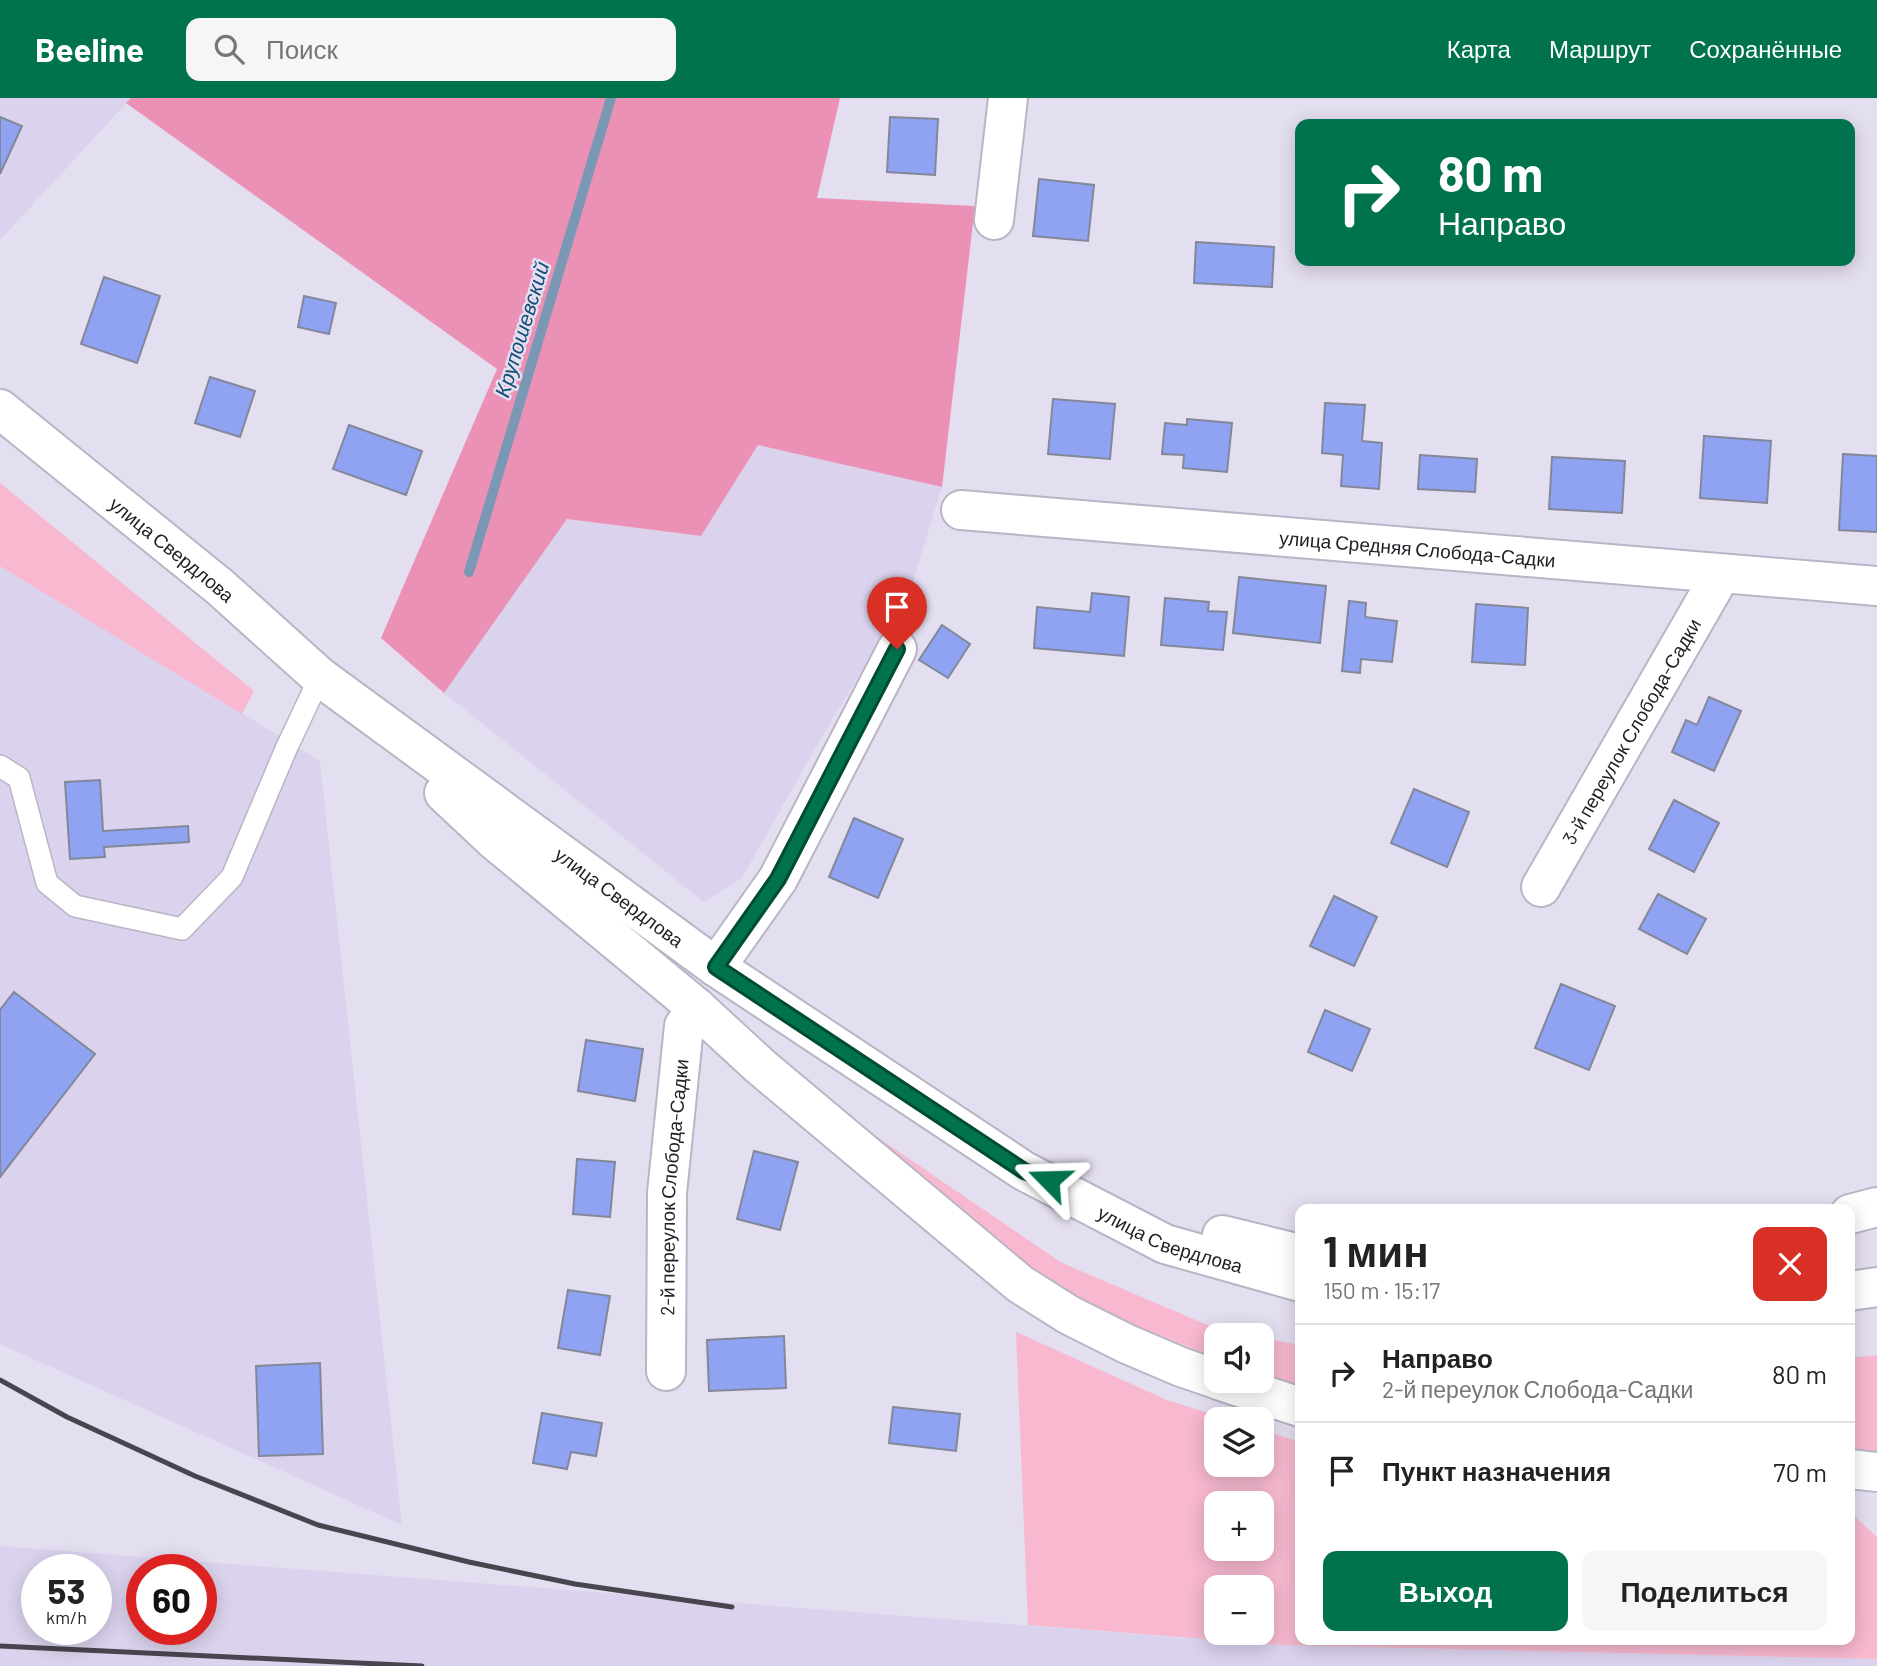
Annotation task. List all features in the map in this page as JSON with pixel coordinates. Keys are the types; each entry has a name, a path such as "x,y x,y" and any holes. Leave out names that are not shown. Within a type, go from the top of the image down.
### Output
{"main road":[{"path":"994,219 1008,98"},
{"name":"улица Свердлова","path":"0,409 220,587 320,677 716,967 1024,1171 1165,1244 1295,1281"},
{"name":"улица Средняя Слобода-Садки","path":"961,510 1877,586"},
{"name":"3-й переулок Слобода-Садки","path":"1541,887 1721,574"},
{"path":"716,967 778,879 897,649"},
{"path":"320,677 493,839 697,1008 760,1066 1020,1284 1069,1315 1127,1345 1204,1374"},
{"name":"2-й переулок Слобода-Садки","path":"666,1371 667,1193 684,1026 697,1008"},
{"path":"1024,1171 1177,1224 1295,1253"},
{"path":"1855,1213 1877,1207"},
{"path":"1855,1290 1877,1287"},
{"path":"1258,1393 1295,1405"},
{"path":"1855,1470 1877,1472"}],"lane":[{"path":"0,766 19,778 47,883 75,906 182,929 232,877 286,749 320,677"}],"shaded area":[{"path":"0,98 131,98 0,240"},
{"path":"131,98 840,98 817,198 975,206 942,487 758,445 701,536 567,519 444,693 381,638 497,369 126,103"},
{"path":"758,445 942,487 910,591 820,740 742,878 704,902 444,693 567,519 701,536"},
{"path":"0,483 254,691 242,714 0,566"},
{"path":"0,566 320,761 402,1525 0,1344"},
{"path":"755,1054 1062,1263 1204,1324 1204,1353 1058,1294"},
{"path":"1016,1332 1167,1400 1204,1412 1204,1477 1274,1477 1274,1434 1295,1440 1295,1645 1855,1645 1855,1517 1877,1537 1877,1659 1274,1645 1274,1575 1204,1575 1204,1639 1028,1625"},
{"path":"1274,1340 1295,1344 1295,1390 1274,1382"},
{"path":"1877,1355 1877,1465 1855,1464 1855,1357"},
{"path":"0,1546 103,1554 21,1554 21,1645 112,1645 112,1555 126,1556 126,1645 217,1645 217,1563 1204,1639 1204,1645 1877,1659 1877,1666 0,1666"}],"building":[{"path":"0,117 22,126 0,174"},
{"path":"890,117 938,119 935,175 887,172"},
{"path":"1039,179 1094,185 1088,241 1033,236"},
{"path":"1196,242 1274,247 1272,287 1194,283"},
{"path":"104,277 160,296 137,363 81,344"},
{"path":"304,296 336,303 329,334 298,327"},
{"path":"210,377 255,391 240,437 195,423"},
{"path":"1053,399 1115,404 1110,459 1048,454"},
{"path":"1325,403 1365,405 1362,441 1382,443 1379,489 1341,486 1343,455 1322,453"},
{"path":"1187,419 1232,423 1227,472 1183,468 1184,455 1162,454 1165,423 1187,425"},
{"path":"349,425 422,451 406,495 333,469"},
{"path":"1704,436 1771,441 1767,503 1700,498"},
{"path":"1843,454 1877,456 1877,532 1839,530"},
{"path":"1420,455 1477,459 1475,492 1418,489"},
{"path":"1552,457 1625,461 1622,513 1549,509"},
{"path":"1239,577 1326,586 1320,643 1233,633"},
{"path":"1092,593 1129,597 1124,656 1034,648 1037,607 1090,612"},
{"path":"1165,598 1209,602 1208,611 1227,612 1223,650 1161,645"},
{"path":"1349,601 1366,603 1365,617 1397,621 1392,662 1361,659 1360,673 1342,671"},
{"path":"1476,604 1528,608 1525,665 1472,662"},
{"path":"942,625 970,644 948,678 919,660"},
{"path":"1709,697 1741,711 1714,771 1672,752 1686,720 1697,725"},
{"path":"100,780 103,831 188,826 189,842 104,847 105,857 70,859 65,782"},
{"path":"1414,789 1469,812 1447,867 1391,843"},
{"path":"1674,800 1719,823 1694,872 1649,849"},
{"path":"854,818 903,839 878,898 829,877"},
{"path":"1658,894 1706,919 1687,954 1639,929"},
{"path":"1334,896 1377,917 1354,966 1310,946"},
{"path":"1561,984 1615,1006 1589,1070 1535,1048"},
{"path":"14,992 95,1054 0,1177 0,1010"},
{"path":"1325,1010 1370,1029 1352,1071 1308,1052"},
{"path":"586,1040 643,1049 635,1101 578,1091"},
{"path":"754,1151 798,1162 780,1230 737,1219"},
{"path":"577,1159 615,1162 610,1217 573,1214"},
{"path":"568,1290 610,1296 600,1355 558,1348"},
{"path":"784,1336 786,1388 709,1391 707,1340"},
{"path":"320,1363 323,1454 259,1456 256,1366"},
{"path":"893,1407 960,1414 956,1451 889,1443"},
{"path":"542,1413 602,1423 596,1456 571,1452 567,1469 533,1463"}],"waterway":[{"name":"Крупошевский","path":"469,572 611,98"}],"railway":[{"path":"0,1380 67,1417 195,1476 318,1525 469,1562 575,1584 732,1607"},
{"path":"0,1646 422,1666"}],"route":[{"path":"897,649 778,879 716,967 1024,1171 1049,1180"}]}
